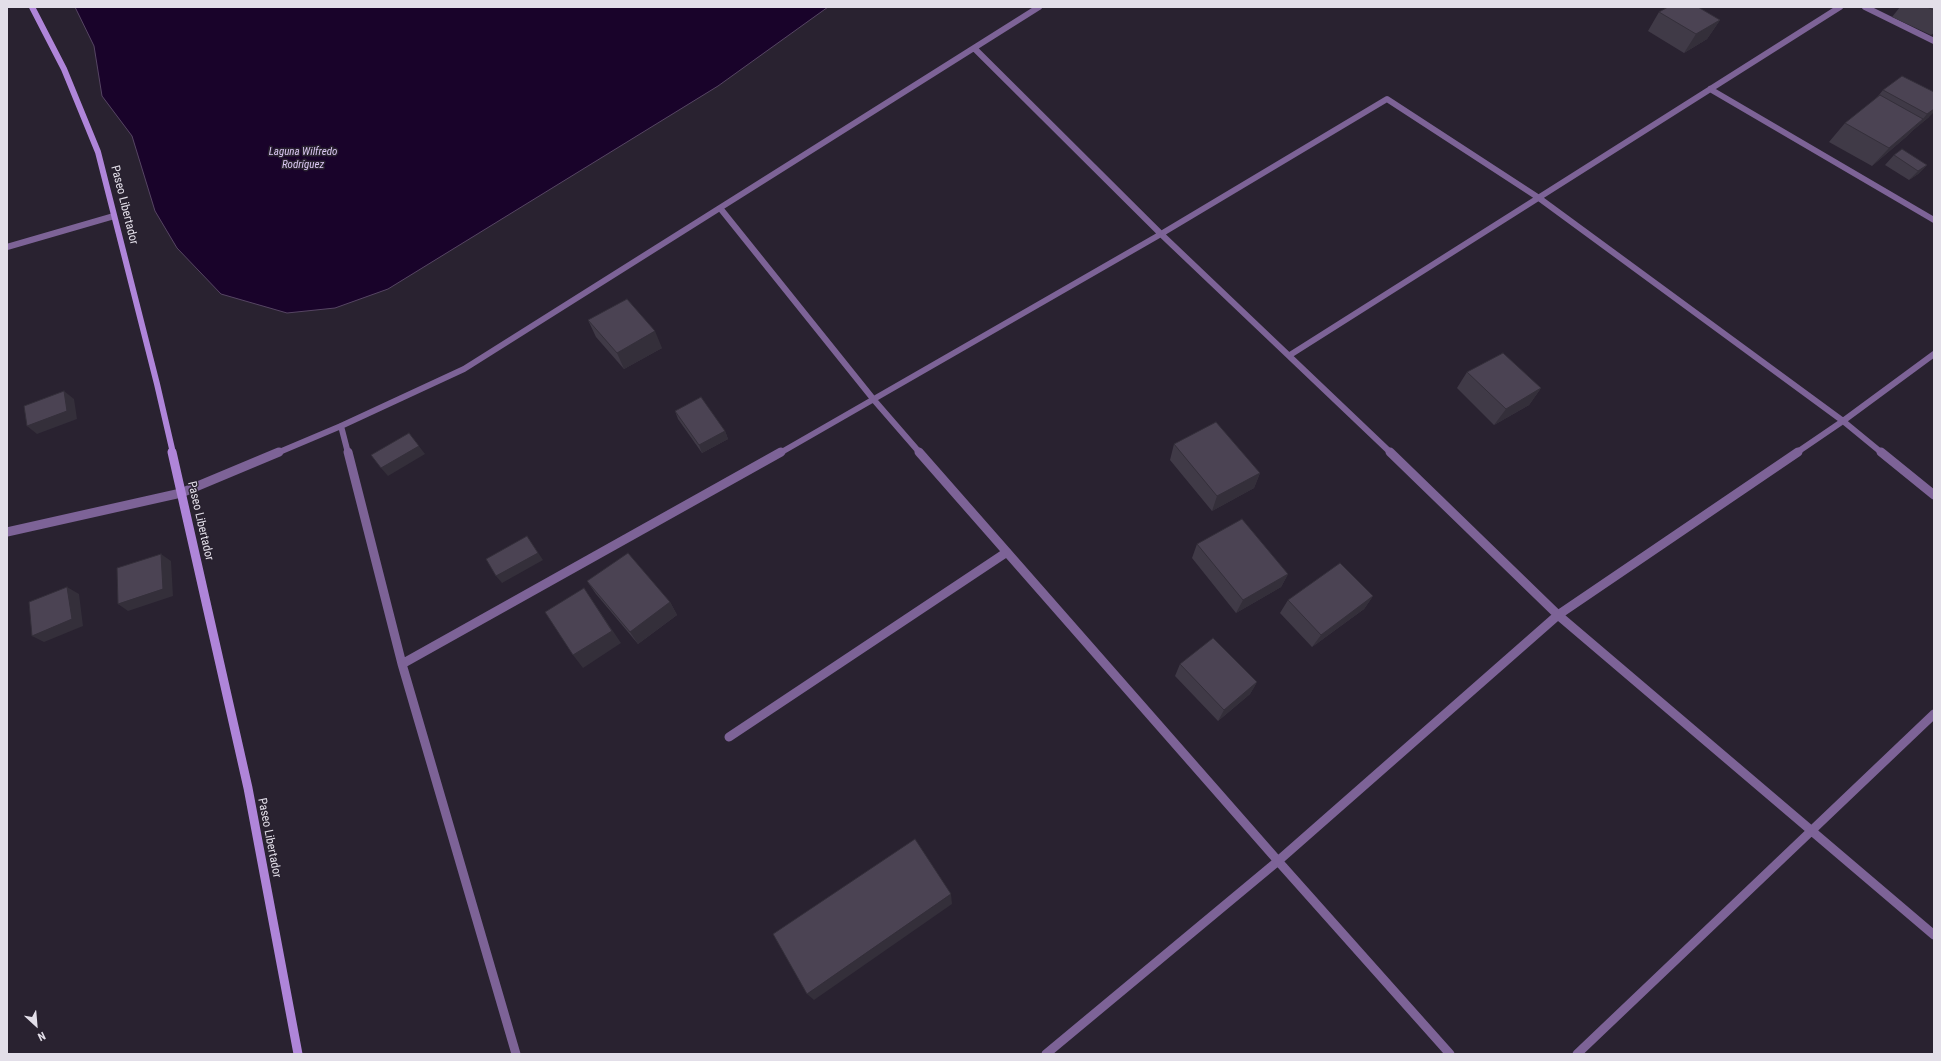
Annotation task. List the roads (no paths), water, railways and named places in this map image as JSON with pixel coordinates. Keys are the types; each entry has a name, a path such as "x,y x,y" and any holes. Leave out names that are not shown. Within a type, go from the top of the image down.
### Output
{"main road":[{"name":"Paseo Libertador","path":"32,7 64,69 98,152 157,384 248,788 298,1054"}],"street":[{"path":"7,532 181,493 341,426 464,369 1040,7"},
{"path":"1290,355 1840,7"},
{"path":"1865,7 1934,42"},
{"path":"974,48 1161,234 1290,355 1558,615 1934,935"},
{"path":"1710,89 1934,220"},
{"path":"402,664 874,400 1161,234 1387,99 1539,198 1843,421 1934,495"},
{"path":"720,208 874,400 1278,861 1450,1054"},
{"path":"7,247 114,216"},
{"path":"1046,1054 1278,861 1558,615 1843,421 1934,354"},
{"path":"341,426 402,664 516,1054"},
{"path":"729,737 1007,552"},
{"path":"1576,1054 1934,714"}],"water":[{"name":"Laguna Wilfredo Rodríguez","path":"75,7 828,7 718,86 388,289 335,308 287,313 221,294 177,248 155,211 132,136 102,96 94,46"}]}
